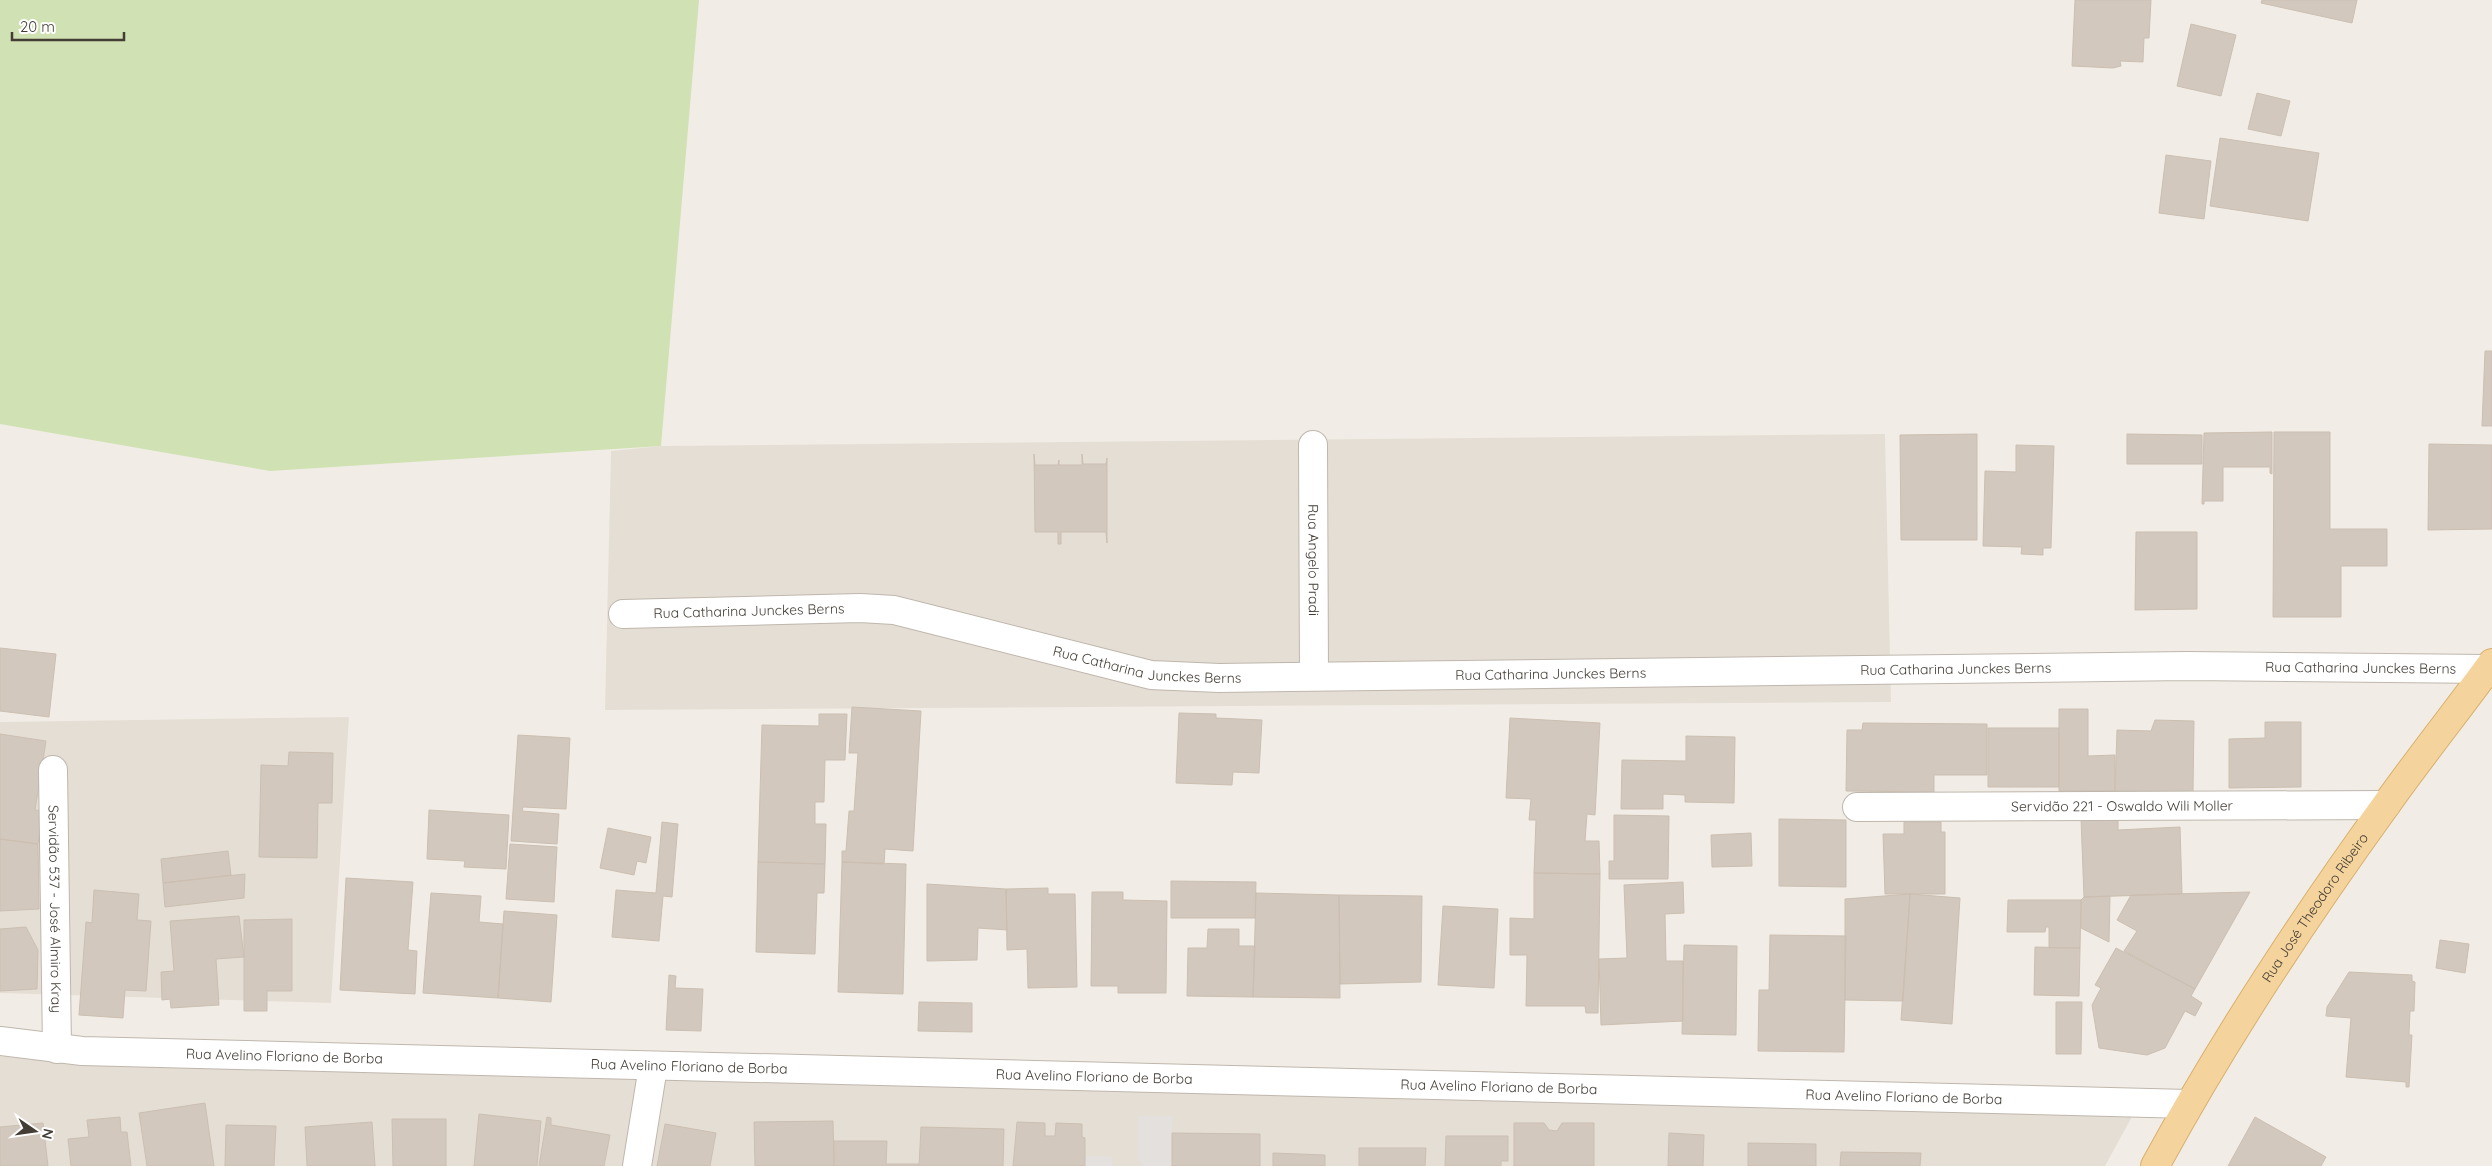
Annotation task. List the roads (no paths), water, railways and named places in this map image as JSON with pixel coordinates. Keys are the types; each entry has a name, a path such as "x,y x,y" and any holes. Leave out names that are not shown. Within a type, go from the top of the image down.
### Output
{"main road":[{"name":"Rua José Theodoro Ribeiro","path":"2155,1166 2188,1104 2308,917 2386,805 2490,666"}],"street":[{"name":"Rua Angelo Pradi","path":"1314,445 1314,675"},
{"name":"Rua Catharina Junckes Berns","path":"622,614 860,608 894,610 1151,675 1219,678 1314,675 2188,666 2490,666"},
{"name":"Servidão 537 - José Almiro Kray","path":"53,770 58,1048"},
{"name":"Servidão 221 - Oswaldo Wili Moller","path":"1857,807 2386,805"},
{"name":"Rua Avelino Floriano de Borba","path":"0,1040 58,1048 654,1067 2188,1104"},
{"path":"637,1166 654,1067"}]}
